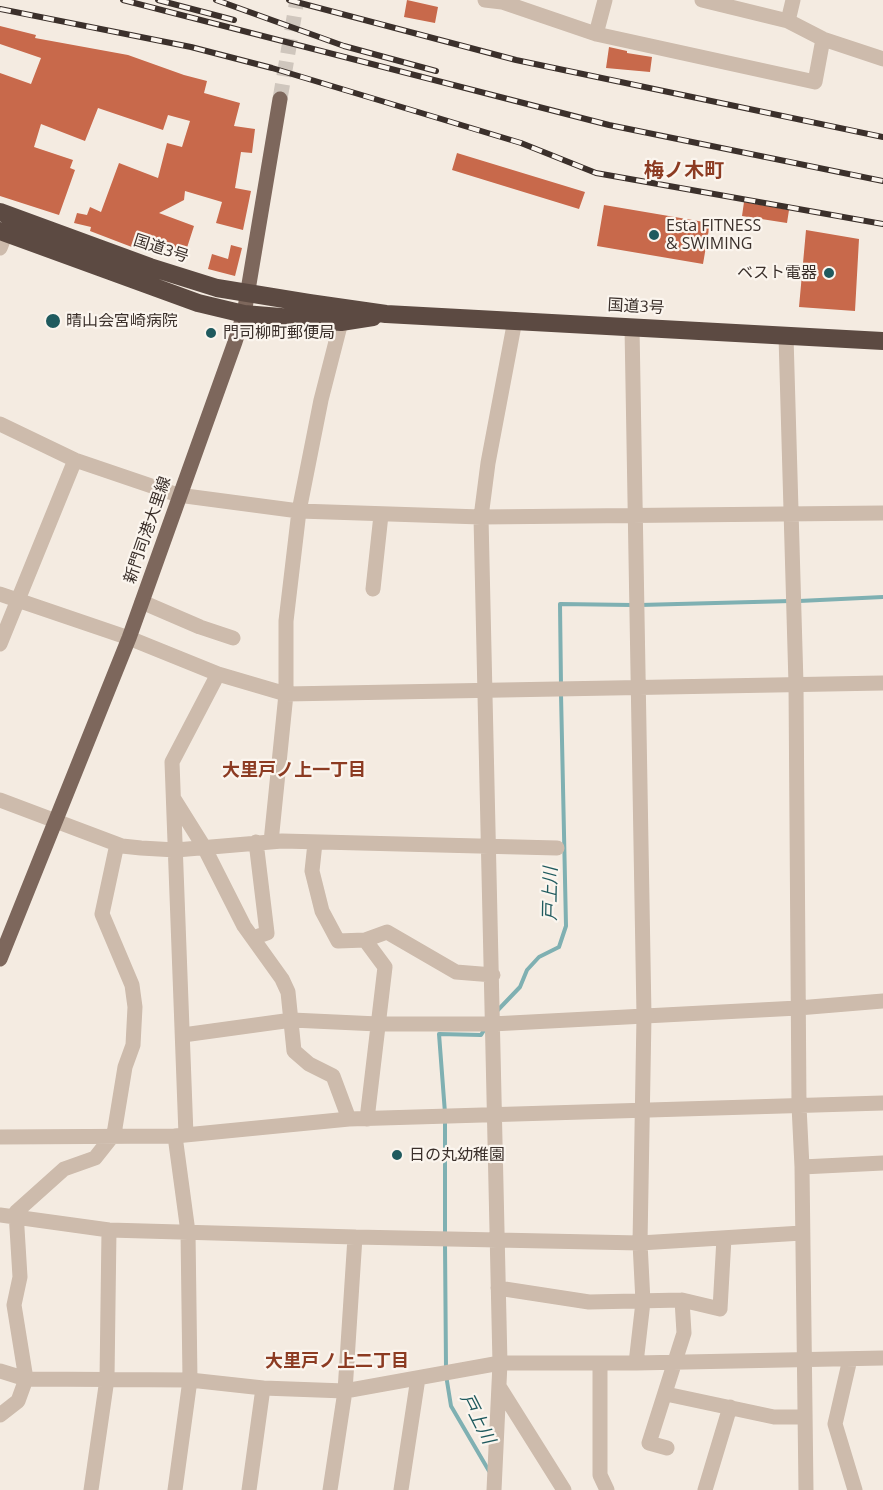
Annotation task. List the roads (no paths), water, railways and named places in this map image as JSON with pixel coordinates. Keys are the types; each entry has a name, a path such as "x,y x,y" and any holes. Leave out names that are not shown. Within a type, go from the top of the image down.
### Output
{"highway":[{"name":"国道3号","path":"4,228 247,294 386,314 883,341"},
{"name":"国道3号","path":"4,228 198,303 244,314 341,322 386,314"}],"main road":[{"name":"新門司港大里線","path":"0,958 129,638 244,314 280,99"}],"street":[{"path":"485,0 502,2 597,34 815,82 823,39"},
{"path":"597,34 605,0"},
{"path":"702,0 788,21 823,39 883,59"},
{"path":"788,21 793,0"},
{"path":"494,1490 500,1363 481,517 488,463 515,320"},
{"path":"253,938 267,933 264,842 286,694 285,621 299,511 321,400 341,322"},
{"path":"632,327 644,1016 640,1243 643,1302 636,1363"},
{"path":"786,336 796,684 799,1106 802,1167 806,1490"},
{"path":"0,424 75,460 178,495 299,511 481,517 883,513"},
{"path":"0,644 75,460"},
{"path":"373,589 381,515"},
{"path":"0,594 129,638 218,674 286,694 883,683"},
{"path":"142,602 200,627 233,638"},
{"path":"175,1490 190,1380 188,1232 181,1135 183,1035 172,762 218,674"},
{"path":"173,797 204,847 244,926 285,986 294,1051 309,1064 333,1076 349,1119"},
{"path":"0,800 53,822 117,844 176,850 264,842 490,849 557,848"},
{"path":"315,843 312,871 322,911 338,941 365,940 387,932 456,972 493,975"},
{"path":"7,1217 64,1169 95,1158 114,1134 125,1067 133,1045 135,1007 132,985 102,914 117,844"},
{"path":"365,940 385,967 367,1119"},
{"path":"183,1035 291,1020 378,1024 492,1024 798,1008 883,1001"},
{"path":"0,1137 181,1135 349,1119 883,1103"},
{"path":"802,1167 883,1163"},
{"path":"7,1217 109,1230 640,1243 802,1233"},
{"path":"0,1415 18,1401 26,1379 14,1305 20,1277 7,1217"},
{"path":"91,1490 107,1379 109,1230"},
{"path":"330,1490 345,1391 355,1237"},
{"path":"498,1288 590,1302 682,1300 720,1309 724,1239"},
{"path":"667,1448 649,1443 684,1333 682,1300"},
{"path":"0,1371 26,1379 190,1380 263,1389 345,1391 500,1363 883,1358"},
{"path":"850,1359 835,1424 855,1490"},
{"path":"600,1363 600,1475 607,1490"},
{"path":"401,1490 418,1378"},
{"path":"500,1388 564,1490"},
{"path":"249,1490 263,1389"},
{"path":"666,1394 774,1417 804,1417"},
{"path":"705,1490 730,1407"}],"waterway":[{"name":"戸上川","path":"799,601 883,597"},
{"name":"戸上川","path":"640,605 791,601"},
{"name":"戸上川","path":"561,686 560,604 632,605"},
{"name":"戸上川","path":"497,1011 520,987 527,970 539,957 559,947 566,926 561,694"},
{"name":"戸上川","path":"445,1113 439,1034 481,1035 486,1027"},
{"name":"戸上川","path":"445,1120 445,1236"},
{"name":"戸上川","path":"445,1243 446,1368"},
{"name":"戸上川","path":"446,1375 451,1406 489,1471"}],"tunnel":[{"path":"280,99 297,0"}],"railway":[{"path":"123,0 609,125 883,181"},
{"path":"158,0 234,20"},
{"path":"216,0 344,46 436,71"},
{"path":"289,0 516,60 883,137"},
{"path":"0,9 191,47 272,68 521,143 596,173 883,224"}],"place":[{"name":"Esta FITNESS & SWIMING","path":"654,235"},
{"name":"ベスト電器","path":"829,273"},
{"name":"晴山会宮崎病院","path":"53,321"},
{"name":"門司柳町郵便局","path":"211,333"},
{"name":"日の丸幼稚園","path":"397,1155"}],"district":[{"name":"梅ノ木町","path":"684,171"},
{"name":"大里戸ノ上一丁目","path":"294,771"},
{"name":"大里戸ノ上二丁目","path":"337,1362"}]}
